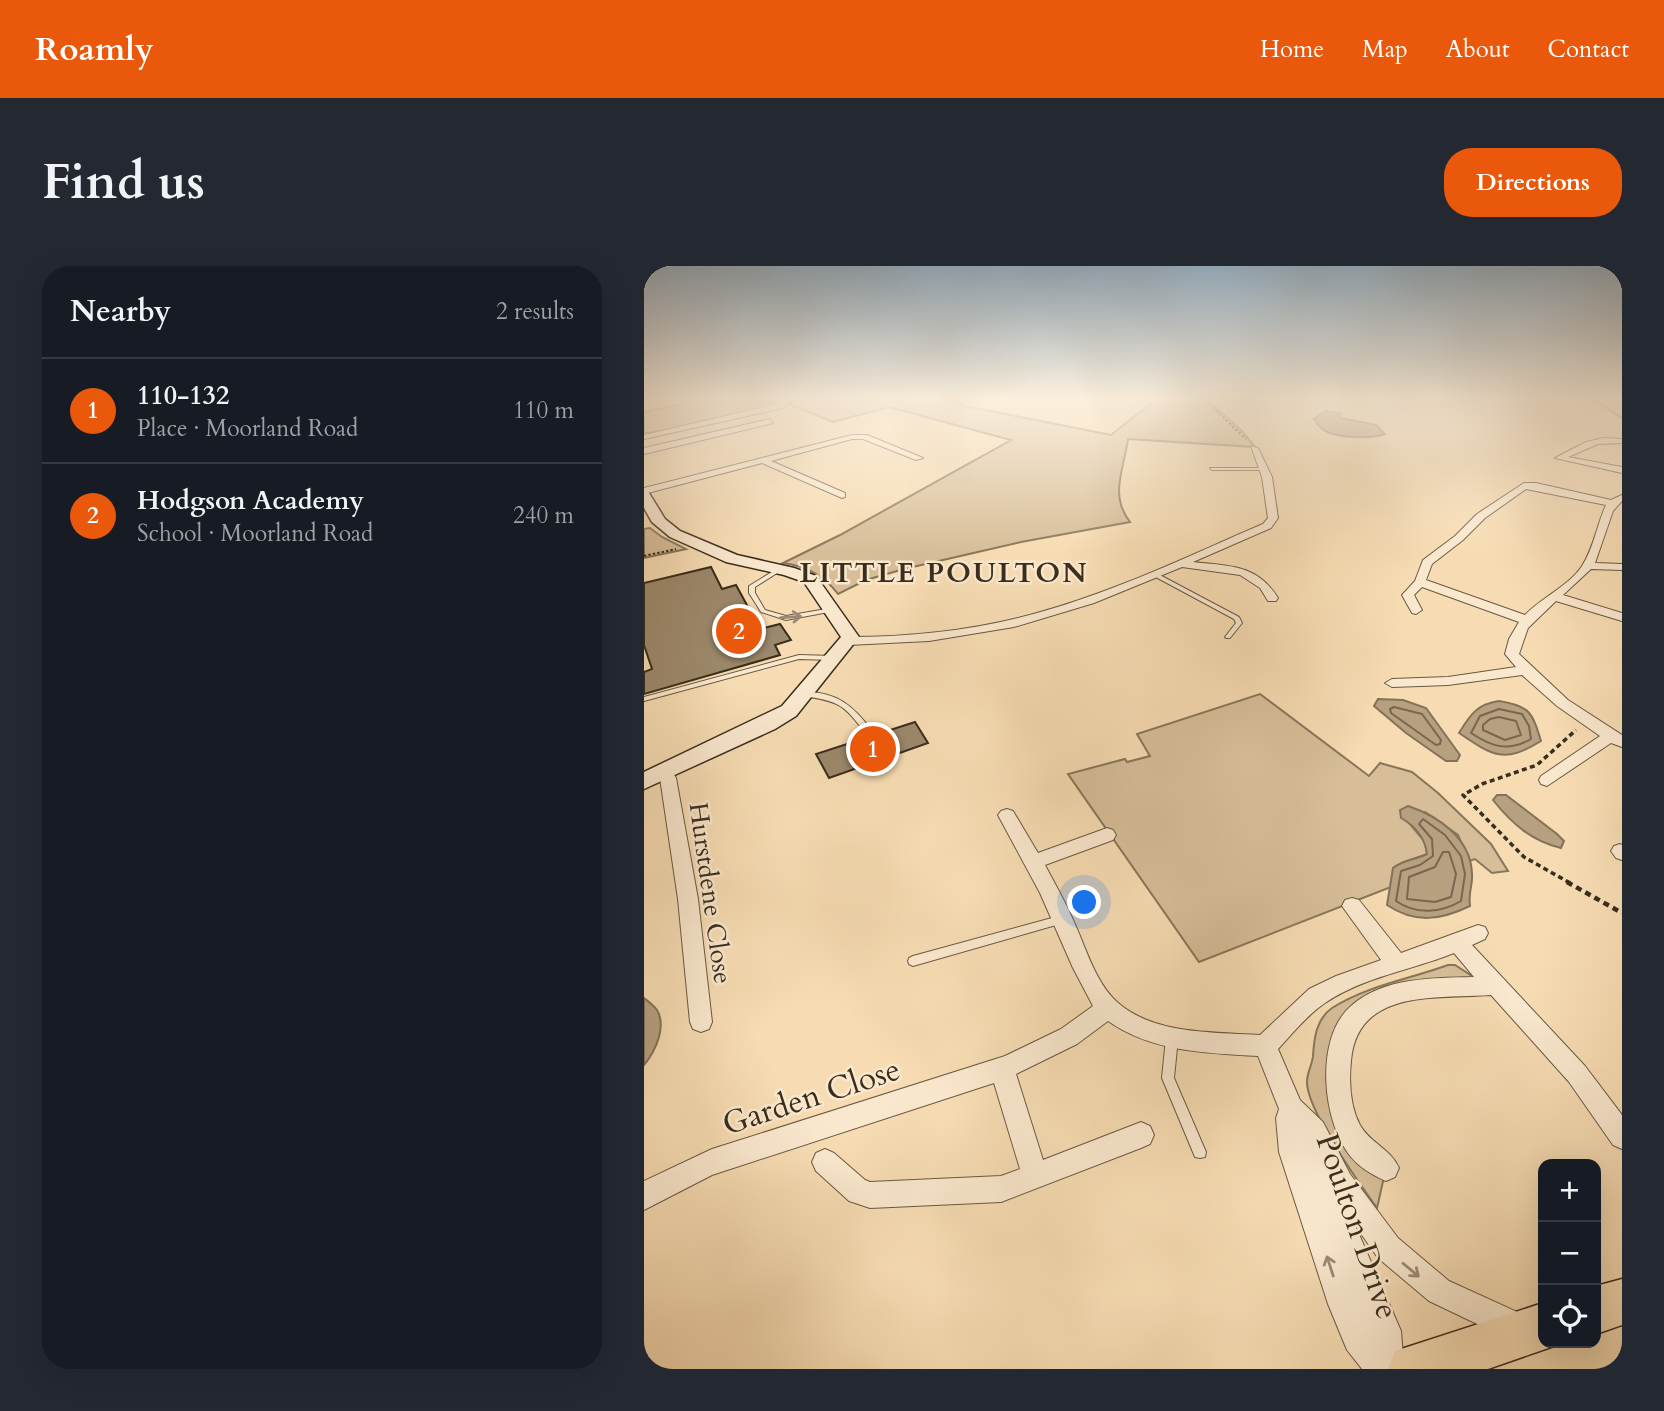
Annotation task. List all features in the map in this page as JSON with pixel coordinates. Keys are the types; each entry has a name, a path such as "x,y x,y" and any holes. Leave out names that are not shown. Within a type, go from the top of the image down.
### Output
{"main road":[{"path":"1601,1308 1622,1302"},
{"path":"1413,1369 1535,1330"}],"street":[{"path":"644,781 779,718 806,694 848,642 849,633 815,582 802,575 745,563 695,544 663,526 644,493 803,449"},
{"path":"894,449 919,458"},
{"path":"848,642 903,640 1024,620 1062,610 1272,522 1269,487 1255,449"},
{"path":"1582,449 1556,459 1622,470"},
{"path":"762,460 842,495"},
{"path":"1416,610 1408,595 1420,582 1427,562 1460,538 1481,516 1524,486 1617,500 1588,566 1527,621 1513,640 1512,654 1525,670 1559,701 1616,739"},
{"path":"1177,563 1247,573 1266,586 1272,598"},
{"path":"1588,566 1622,567"},
{"path":"1420,582 1527,621"},
{"path":"1552,596 1622,617"},
{"path":"1392,683 1448,681 1525,670"},
{"path":"1547,780 1569,767 1582,752 1616,739"},
{"name":"Hurstdene Close","path":"664,772 668,778 683,857 692,920 701,1022"},
{"path":"1007,815 1034,862 1094,986 1108,1008 1149,1030 1172,1036 1265,1046 1323,993 1396,963 1468,938 1495,985 1577,1074 1622,1136"},
{"path":"1034,862 1107,835"},
{"path":"1352,906 1396,963"},
{"path":"1386,1168 1361,1148 1343,1112 1339,1057 1350,1023 1362,1009 1381,999 1433,988 1495,985"},
{"name":"Garden Close","path":"644,1197 685,1173 732,1155 851,1120 1002,1069 1072,1038 1108,1008"},
{"name":"Poulton Drive","path":"1265,1046 1386,1331 1388,1369"},
{"path":"1002,1069 1035,1176"},
{"path":"1285,1097 1314,1131 1341,1184 1397,1257 1439,1291 1535,1330"},
{"name":"Poulton Drive","path":"1285,1097 1292,1152 1343,1304 1357,1339 1382,1369"},
{"path":"825,1162 858,1192 870,1195 1000,1189 1141,1135"}],"lane":[{"path":"1212,469 1263,469"},
{"path":"779,569 752,586 752,593 763,611 786,618 832,610"},
{"path":"1154,573 1237,618 1240,623 1228,637"},
{"path":"644,699 799,657 835,658"},
{"path":"806,694 820,695 846,704 868,731"},
{"path":"913,961 1063,919"},
{"path":"1172,1036 1168,1078 1200,1152"}],"path":[{"path":"644,556 695,544"},
{"path":"1590,723 1572,732 1537,765 1482,784 1463,795 1524,857 1622,913"}],"shaded area":[{"path":"994,449 1126,449 1119,492 1120,502 1130,522 1021,542 904,569 866,580 838,594 814,573 783,563 840,535"},
{"path":"650,528 686,549 644,558 644,529"},
{"path":"1260,694 1369,776 1380,763 1412,772 1491,844 1508,871 1492,873 1475,859 1469,861 1458,835 1425,812 1409,823 1425,842 1427,854 1394,868 1391,887 1199,962 1068,774 1125,759 1127,762 1150,756 1137,734"},
{"path":"1448,965 1455,965 1478,980 1379,994 1332,1081 1384,1177 1377,1208 1324,1128 1309,1095 1307,1079 1317,1030 1322,1018 1345,1000"}],"water":[{"path":"1378,699 1403,700 1426,708 1460,755 1457,761 1446,761 1406,733 1374,706"},
{"path":"1499,701 1524,708 1532,717 1541,741 1508,755 1490,752 1459,733 1475,711"},
{"path":"1497,795 1506,795 1557,834 1564,841 1561,848 1541,841 1515,824 1493,800"},
{"path":"1408,806 1441,822 1451,830 1466,850 1472,874 1470,906 1428,918 1408,915 1387,905 1393,868 1427,854 1418,833 1401,818 1400,810"},
{"path":"644,998 657,1010 661,1024 656,1046 644,1065"}],"building":[{"path":"711,567 722,589 736,585 760,629 780,624 791,640 775,645 780,655 644,694 644,672 652,669 644,645 644,583"},
{"path":"915,722 928,743 829,778 816,754"}],"place":[{"name":"Hodgson Academy","path":"739,631"},
{"name":"110-132","path":"873,749"}],"district":[{"name":"LITTLE POULTON","path":"944,572"}]}
